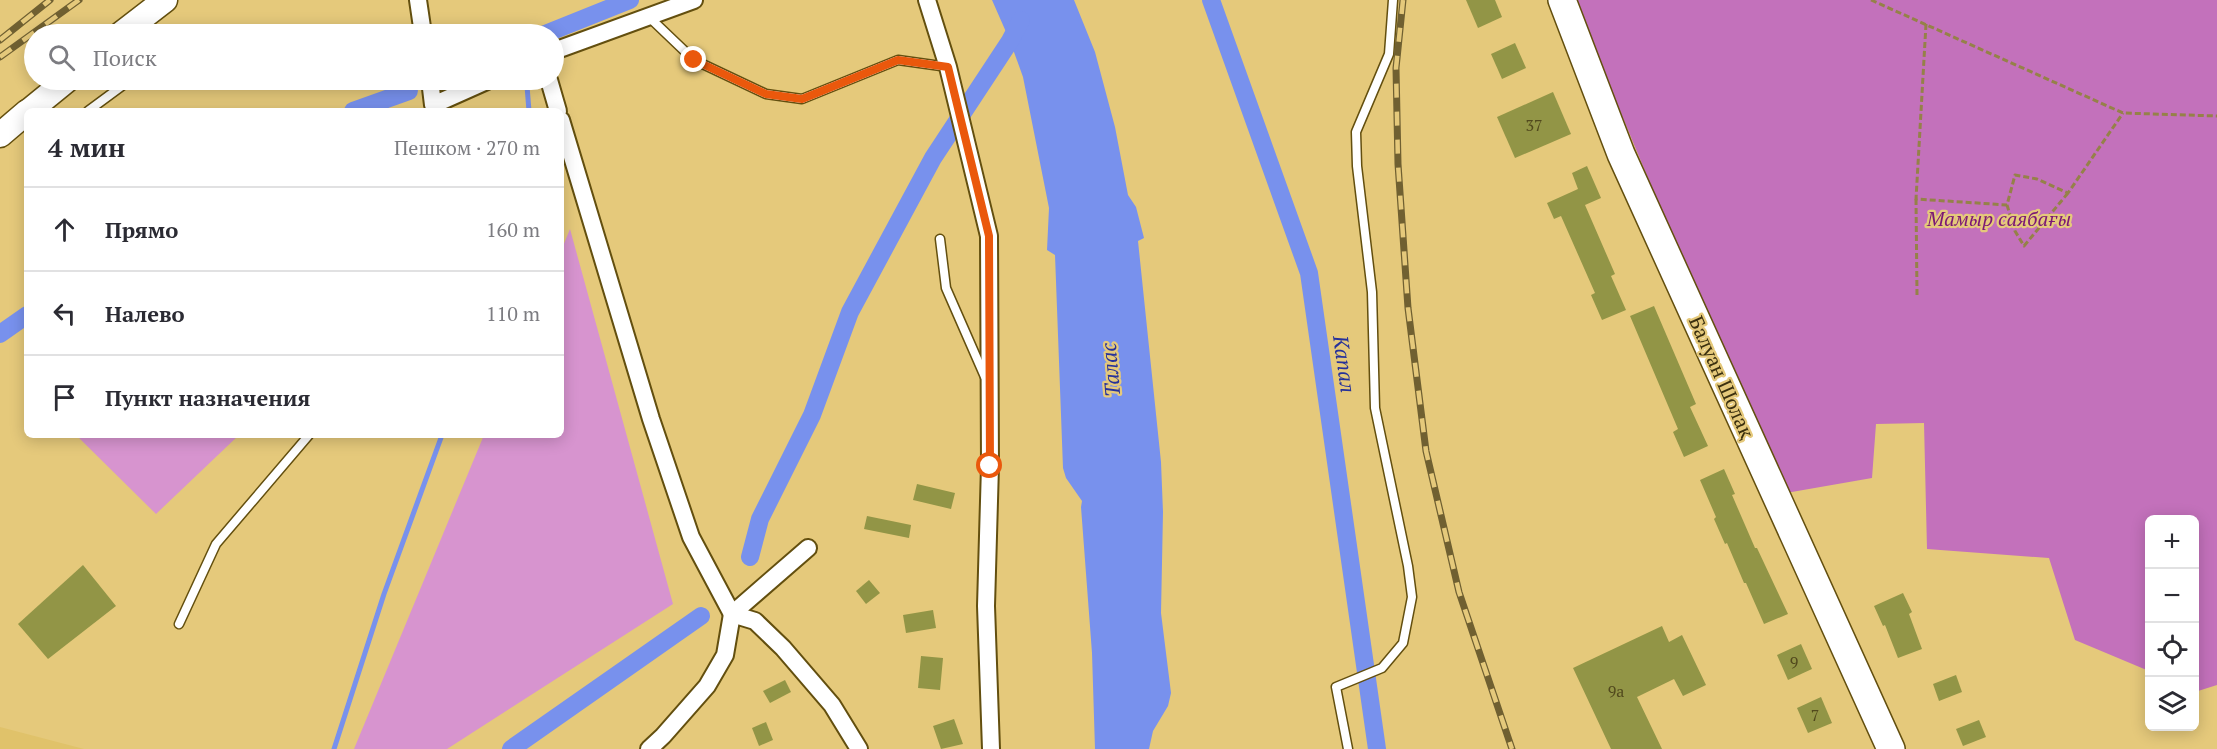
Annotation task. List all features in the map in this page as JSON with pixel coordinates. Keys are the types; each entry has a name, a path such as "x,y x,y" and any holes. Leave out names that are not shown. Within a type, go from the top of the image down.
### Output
{"main road":[{"path":"136,24 165,0"},
{"name":"Балуан Шолақ","path":"1562,0 1621,154 1891,749"},
{"path":"34,108 55,90"},
{"path":"0,135 24,116"}],"street":[{"path":"418,0 422,24"},
{"path":"564,47 694,0"},
{"path":"927,0 948,67 989,236 990,387 986,606 991,749"},
{"path":"431,90 433,108 469,90"},
{"path":"552,90 557,108"},
{"path":"564,130 651,419 691,537 732,614 725,655 707,686 650,749"},
{"path":"732,614 808,548"},
{"path":"732,614 755,621 783,648 832,705 858,749"}],"lane":[{"path":"1348,749 1336,687 1382,668 1403,644 1412,597 1375,408 1372,292 1357,166 1356,132 1389,54 1393,0"},
{"path":"650,17 694,60 766,94 802,99 898,60 948,67"},
{"path":"92,108 116,90"},
{"path":"940,239 946,288 990,387"},
{"path":"179,624 216,544 306,438"}],"path":[{"path":"1871,0 2123,113 2217,116"},
{"path":"1917,294 1916,199 1926,24"},
{"path":"2068,193 2037,179 2015,175 2007,205 2015,231 2024,246 2068,193 2123,113"},
{"path":"1916,199 2007,205"}],"shaded area":[{"path":"570,229 673,604 447,749 354,749 483,438 564,438 564,244"},
{"path":"79,438 236,438 156,514"},
{"path":"0,727 84,749 0,749"}],"green space":[{"name":"Мамыр саябағы","path":"1574,0 2217,0 2217,685 2199,691 2199,515 2145,515 2145,669 2075,640 2049,558 1927,549 1924,423 1876,424 1872,478 1786,493 1650,183"}],"water":[{"name":"Талас","path":"992,0 1074,0 1095,52 1115,127 1128,195 1136,207 1144,238 1138,241 1161,462 1163,512 1161,613 1171,693 1168,706 1153,731 1149,749 1095,749 1092,653 1082,501 1066,478 1063,468 1055,255 1047,250 1049,208 1023,77"}],"building":[{"path":"1466,0 1495,0 1502,17 1478,28"},
{"path":"1515,43 1526,68 1502,79 1491,54"},
{"path":"1553,92 1571,134 1515,158 1497,117"},
{"path":"1587,166 1601,198 1585,205 1615,274 1611,276 1626,310 1602,320 1591,295 1595,293 1561,216 1554,219 1547,203 1578,189 1572,173"},
{"path":"1654,306 1696,404 1690,407 1708,446 1684,457 1673,432 1678,429 1630,316"},
{"path":"1724,469 1735,494 1732,495 1755,548 1788,614 1764,624 1727,543 1725,544 1700,480"},
{"path":"917,484 955,493 951,509 913,500"},
{"path":"867,516 911,525 909,538 864,529"},
{"path":"83,565 116,606 48,659 18,624"},
{"path":"869,580 880,593 866,604 856,591"},
{"path":"1903,593 1912,612 1909,614 1922,649 1898,658 1885,625 1883,626 1874,606"},
{"path":"933,610 936,628 906,633 903,615"},
{"path":"1662,626 1669,642 1682,635 1706,685 1683,696 1674,679 1637,697 1662,749 1611,749 1573,668"},
{"path":"1801,644 1812,669 1788,680 1777,655"},
{"path":"921,656 943,658 940,690 918,688"},
{"path":"1956,675 1962,692 1939,701 1933,684"},
{"path":"785,680 791,692 770,703 763,691"},
{"path":"1821,697 1832,723 1808,733 1797,708"},
{"path":"954,719 963,744 941,749 933,726"},
{"path":"1979,720 1986,737 1963,746 1956,729"},
{"path":"766,722 773,740 759,746 752,728"}],"waterway":[{"path":"564,26 630,0"},
{"name":"Капал","path":"1211,0 1309,273 1377,749"},
{"path":"750,557 760,519 812,415 850,312 933,158 1010,41 1021,20"},
{"path":"527,90 529,108"},
{"path":"361,108 409,91"},
{"path":"0,334 24,317"},
{"path":"334,749 384,594 441,438"},
{"path":"511,749 701,616"}],"railway":[{"path":"0,40 50,0"},
{"path":"46,24 79,0"},
{"path":"1403,0 1396,68 1398,164 1408,308 1426,451 1459,592 1512,749"},
{"path":"0,57 24,40"}],"route":[{"path":"694,60 766,94 802,99 898,60 948,67 989,236 990,466"}]}
